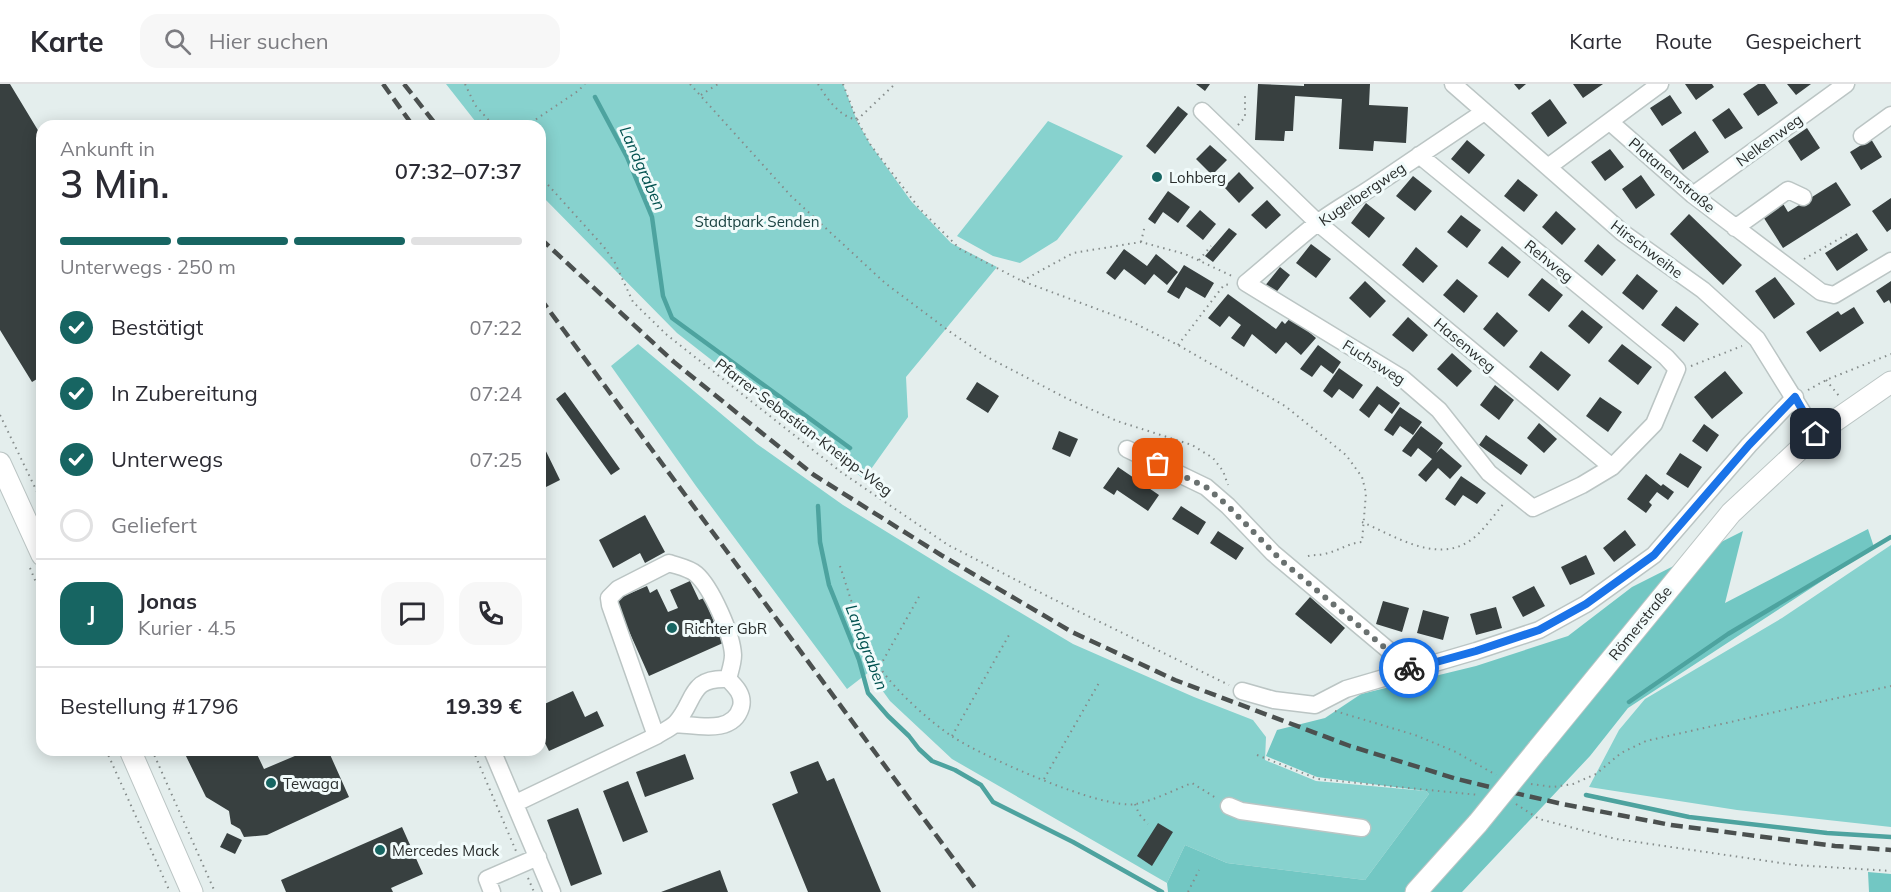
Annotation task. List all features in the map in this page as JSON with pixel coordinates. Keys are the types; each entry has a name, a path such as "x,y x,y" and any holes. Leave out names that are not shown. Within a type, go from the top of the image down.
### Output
{"main road":[{"name":"Römerstraße","path":"1416,892 1478,823 1731,513 1816,434 1891,382"},
{"path":"0,464 36,542"},
{"path":"133,756 192,892"}],"street":[{"name":"Hirschweihe","path":"1453,84 1623,233 1703,290 1757,339 1816,434"},
{"path":"1548,167 1660,84"},
{"name":"Nelkenweg","path":"1693,195 1846,84"},
{"name":"Hasenweg","path":"1202,111 1318,223 1612,467"},
{"name":"Kugelbergweg","path":"1246,283 1318,223 1484,112"},
{"path":"1862,136 1891,115"},
{"name":"Platanenstraße","path":"1610,122 1693,195 1821,292 1834,295 1891,261"},
{"name":"Rehweg","path":"1419,155 1666,357 1677,369"},
{"path":"1735,228 1788,190 1803,197"},
{"name":"Fuchsweg","path":"1246,283 1402,378 1439,410 1489,473 1533,508 1591,480 1612,467 1654,424 1677,369"},
{"path":"1242,691 1274,700 1315,705 1346,689 1539,630 1586,604 1654,555 1749,445 1795,397"},
{"path":"1127,449 1206,487 1291,569 1411,669"},
{"path":"656,736 609,605 609,598 618,589 669,563 694,572 705,583 716,604 729,640 733,655 729,679"},
{"path":"516,803 656,736 675,724 700,683 715,678 729,679 739,690 742,703 738,717 729,723 718,726 675,724"},
{"path":"495,756 552,892"},
{"path":"1229,806 1241,811 1362,828"},
{"path":"492,892 487,879 538,857"}],"path":[{"path":"465,84 475,105 489,120"},
{"path":"535,120 585,84"},
{"path":"690,84 791,196 885,283 953,334 997,362 1068,399 1117,421 1192,445 1213,458 1228,482 1228,506"},
{"path":"701,95 718,84"},
{"path":"818,84 835,108 850,119 857,120"},
{"path":"843,84 857,120 870,144 919,208 960,249 1022,281 1132,322 1178,345 1285,406 1346,455 1362,477 1366,493 1362,542 1353,542 1324,554 1307,555 1291,569"},
{"path":"857,120 895,84"},
{"path":"1227,135 1245,117 1245,94"},
{"name":"Pfarrer-Sebastian-Kneipp-Weg","path":"546,183 604,247 615,263 633,302 650,319 667,335 841,472 948,545 1242,691"},
{"path":"1141,242 1146,225"},
{"path":"1789,269 1851,232"},
{"path":"1022,281 1073,253 1141,242 1185,254 1246,283"},
{"path":"1199,260 1211,246"},
{"path":"1178,345 1224,285 1246,283"},
{"path":"1677,369 1722,355 1757,339"},
{"path":"1795,397 1826,380 1891,354"},
{"path":"1826,380 1850,410"},
{"path":"0,415 36,490"},
{"path":"1362,522 1412,545 1437,550 1458,547 1476,536 1512,492"},
{"path":"840,566 865,637 879,668 909,700 952,736 990,758 1099,801 1135,804 1192,783 1229,806"},
{"path":"879,668 921,592"},
{"path":"952,736 1009,635"},
{"path":"1044,779 1100,681"},
{"path":"1523,782 1552,787 1573,784 1596,774 1621,753 1646,741 1891,686"},
{"path":"1315,705 1415,735 1456,752 1492,774 1502,777"},
{"path":"1257,755 1318,779 1484,795"},
{"path":"109,756 170,892"},
{"path":"155,756 215,892"},
{"path":"476,756 534,892"},
{"path":"1514,803 1539,819 1616,840 1795,865 1891,871"},
{"path":"1135,804 1139,814 1148,824"},
{"path":"1188,892 1198,870"}],"green space":[{"name":"Stadtpark Senden","path":"446,84 843,84 857,121 870,144 911,201 951,243 997,267 906,377 908,417 864,479 677,333 546,200 546,120 474,120"},
{"path":"1048,121 1123,156 1057,240 1020,263 993,256 957,236"},
{"path":"638,344 757,444 843,505 952,572 1073,644 1253,720 1266,737 1265,760 1316,781 1426,791 1429,794 1365,880 1227,863 1185,845 1167,883 952,759 890,701 869,672 847,689 696,486 611,366"},
{"path":"1891,545 1891,827 1737,810 1589,787 1619,730 1645,699 1782,618"}],"shaded area":[{"path":"1868,529 1874,547 1628,708 1590,756 1462,892 1168,892 1167,883 1185,845 1227,863 1365,880 1429,794 1426,791 1317,777 1266,756 1277,730 1325,718 1361,694 1476,666 1568,636 1632,587 1743,531 1725,603"},
{"path":"1868,872 1891,874 1891,892 1869,892"}],"building":[{"path":"0,84 10,84 36,127 36,380 32,382 0,330"},
{"path":"1196,84 1210,84 1205,91"},
{"path":"1258,84 1304,86 1304,84 1370,84 1369,105 1408,107 1406,143 1374,141 1373,151 1339,149 1342,99 1295,96 1293,131 1285,131 1284,141 1255,140"},
{"path":"1514,84 1526,84 1519,90"},
{"path":"1573,84 1603,84 1583,98"},
{"path":"1685,84 1712,84 1714,87 1696,100"},
{"path":"1758,84 1765,84 1778,103 1758,116 1743,94"},
{"path":"1787,84 1811,84 1796,95"},
{"path":"1670,95 1682,113 1662,126 1650,108"},
{"path":"1550,99 1567,123 1548,137 1531,113"},
{"path":"1178,106 1188,114 1155,154 1146,146"},
{"path":"1729,108 1743,128 1725,139 1712,120"},
{"path":"1807,128 1820,148 1801,161 1788,141"},
{"path":"1695,131 1709,152 1683,170 1669,150"},
{"path":"1871,139 1882,157 1861,170 1850,152"},
{"path":"1467,140 1485,155 1469,174 1451,159"},
{"path":"1210,145 1227,160 1212,175 1196,159"},
{"path":"1610,149 1624,167 1605,181 1591,162"},
{"path":"1239,172 1254,188 1239,203 1224,187"},
{"path":"1641,175 1655,195 1636,209 1622,189"},
{"path":"1413,176 1432,191 1415,211 1396,196"},
{"path":"1518,179 1538,195 1524,212 1504,196"},
{"path":"1836,182 1851,205 1783,248 1762,215 1782,202 1788,212"},
{"path":"1168,191 1190,207 1178,223 1163,212 1155,224 1148,219"},
{"path":"1891,198 1891,229 1887,232 1872,211"},
{"path":"1267,200 1281,215 1266,229 1251,215"},
{"path":"1366,203 1385,218 1369,238 1351,223"},
{"path":"1200,210 1216,224 1203,240 1186,226"},
{"path":"1556,211 1576,229 1562,245 1542,227"},
{"path":"1689,214 1742,265 1723,285 1670,234"},
{"path":"1461,215 1481,230 1467,248 1447,232"},
{"path":"1229,228 1237,234 1213,262 1205,256"},
{"path":"1857,233 1868,250 1837,271 1825,253"},
{"path":"1311,244 1331,259 1316,278 1296,263"},
{"path":"1598,244 1616,260 1602,276 1584,261"},
{"path":"1502,246 1521,262 1508,278 1488,263"},
{"path":"1416,247 1438,266 1423,283 1402,265"},
{"path":"1124,249 1147,266 1156,254 1178,272 1167,285 1154,274 1145,285 1124,269 1115,280 1106,273"},
{"path":"1184,265 1214,283 1205,298 1186,287 1179,299 1167,292"},
{"path":"1280,267 1290,275 1274,295 1264,287"},
{"path":"1637,274 1658,291 1643,310 1622,293"},
{"path":"1775,277 1795,304 1774,319 1755,291"},
{"path":"1542,278 1563,295 1549,312 1528,295"},
{"path":"1457,279 1478,296 1464,313 1443,295"},
{"path":"1365,281 1386,301 1370,318 1349,298"},
{"path":"1891,281 1891,304 1889,300 1884,303 1876,291"},
{"path":"1228,294 1276,329 1282,321 1285,324 1291,317 1316,338 1301,355 1286,342 1276,354 1252,334 1244,347 1231,338 1241,325 1229,316 1220,327 1208,318"},
{"path":"1676,306 1699,324 1684,342 1661,325"},
{"path":"1854,307 1864,323 1820,352 1806,332 1838,311 1841,315"},
{"path":"1582,310 1603,327 1589,344 1568,326"},
{"path":"1497,312 1518,331 1504,347 1483,329"},
{"path":"1408,317 1428,335 1413,352 1392,335"},
{"path":"1622,344 1652,367 1638,385 1608,361"},
{"path":"1318,345 1341,362 1333,374 1321,365 1312,377 1300,369"},
{"path":"1541,351 1571,375 1558,391 1529,367"},
{"path":"1452,353 1472,371 1457,387 1437,369"},
{"path":"1339,368 1363,385 1353,399 1339,389 1332,398 1323,391"},
{"path":"1725,371 1743,393 1712,419 1694,397"},
{"path":"977,382 999,396 988,413 966,399"},
{"path":"1495,385 1514,400 1499,420 1480,405"},
{"path":"1377,386 1400,403 1392,414 1379,404 1369,418 1359,410"},
{"path":"565,392 620,469 611,475 556,399"},
{"path":"1600,397 1622,412 1608,432 1586,416"},
{"path":"1400,407 1422,422 1413,435 1400,426 1393,436 1384,430"},
{"path":"1539,423 1557,439 1544,453 1527,438"},
{"path":"1704,424 1719,435 1707,452 1692,441"},
{"path":"1421,426 1443,443 1436,453 1441,448 1462,466 1450,479 1438,468 1426,482 1418,475 1432,459 1418,448 1411,457 1402,451"},
{"path":"1059,431 1078,439 1070,457 1052,449"},
{"path":"1486,435 1528,465 1521,475 1479,445"},
{"path":"546,451 560,480 546,487"},
{"path":"1680,453 1702,467 1688,488 1666,474"},
{"path":"1118,467 1159,495 1148,511 1117,490 1114,495 1103,488"},
{"path":"1646,474 1661,486 1663,484 1674,492 1668,500 1657,492 1649,502 1652,505 1646,513 1627,499"},
{"path":"1461,476 1486,493 1477,504 1463,495 1455,506 1445,499"},
{"path":"1181,506 1206,522 1198,535 1172,519"},
{"path":"645,515 665,552 645,563 640,553 613,568 599,540"},
{"path":"1625,530 1636,545 1614,562 1603,548"},
{"path":"1218,531 1244,548 1236,560 1210,543"},
{"path":"1586,555 1595,574 1570,585 1561,567"},
{"name":"Richter GbR","path":"690,581 699,600 704,598 723,643 649,676 615,600 647,586 650,593 657,589 668,612 678,608 670,590"},
{"path":"1534,586 1545,606 1523,617 1512,597"},
{"path":"1310,597 1345,628 1331,644 1295,614"},
{"path":"1383,601 1409,608 1402,632 1376,624"},
{"path":"1496,607 1502,628 1476,635 1470,614"},
{"path":"1423,610 1449,617 1443,640 1417,633"},
{"path":"573,691 585,717 597,711 604,726 549,751 546,745 546,703"},
{"path":"685,754 694,779 645,797 636,772"},
{"name":"Tewaga","path":"186,756 258,756 264,769 295,756 331,756 349,797 267,835 244,837 240,829 231,824 229,811 206,797"},
{"path":"818,761 827,781 834,778 881,892 808,892 772,804 798,793 790,772"},
{"path":"628,781 648,832 623,842 603,791"},
{"path":"578,808 602,874 571,886 547,820"},
{"path":"1158,823 1173,832 1152,866 1137,856"},
{"name":"Mercedes Mack","path":"402,827 423,874 391,888 393,892 286,892 281,880"},
{"path":"227,833 242,840 235,854 220,847"},
{"path":"720,870 728,892 661,892"}],"waterway":[{"name":"Landgraben","path":"595,97 627,157 652,217 663,296 672,318 850,448"},
{"name":"Landgraben","path":"818,506 820,542 829,585 859,660 868,693 888,716 932,761 955,770 981,785 993,802 1073,842 1162,892"},
{"path":"1629,702 1728,634 1891,537"},
{"path":"1586,795 1689,817 1827,833 1891,837"}],"railway":[{"path":"383,84 409,120"},
{"path":"404,84 432,120"},
{"path":"546,244 674,362 814,475 941,555 1072,632 1175,680 1350,746 1457,779 1498,789 1671,825 1835,846 1891,850"},
{"path":"546,306 978,892"}],"way so far":[{"path":"1158,464 1206,487 1228,506 1273,553 1409,668"}],"place":[{"name":"Lohberg","path":"1157,177"},
{"name":"Richter GbR","path":"672,628"},
{"name":"Tewaga","path":"271,783"},
{"name":"Mercedes Mack","path":"380,850"}],"route":[{"path":"1409,668 1476,651 1539,630 1586,604 1654,555 1749,445 1795,397 1816,434"}]}
